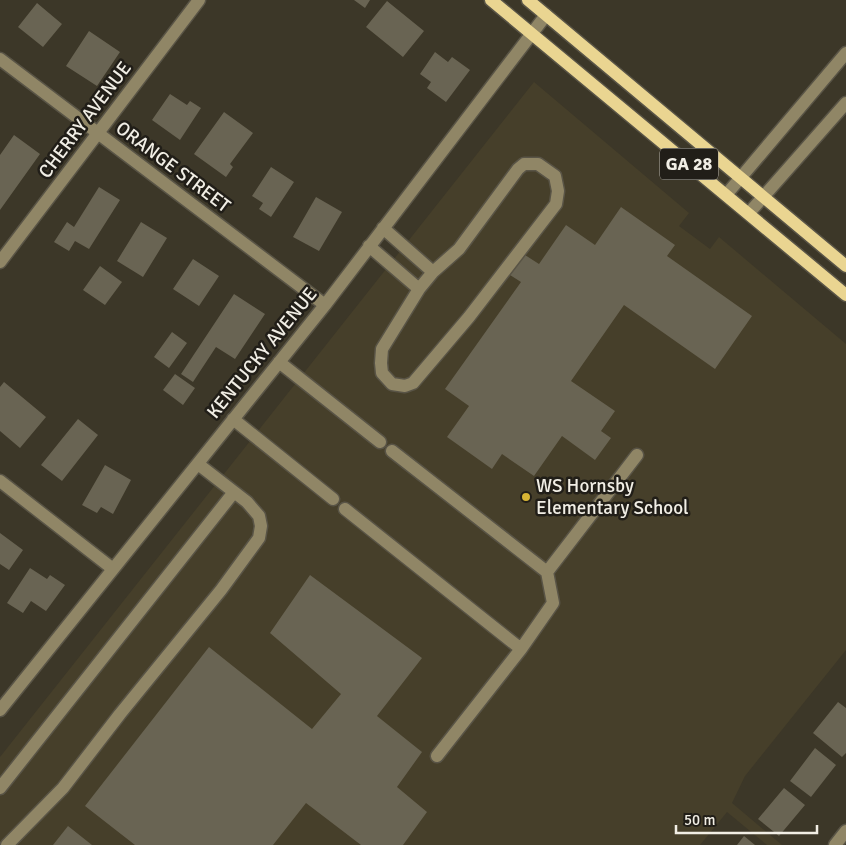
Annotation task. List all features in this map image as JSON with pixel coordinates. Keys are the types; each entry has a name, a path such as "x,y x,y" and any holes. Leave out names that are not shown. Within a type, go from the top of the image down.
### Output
{"main road":[{"name":"GA 28","path":"491,0 846,295"},
{"name":"GA 28","path":"528,0 745,182"},
{"path":"745,182 846,266"}],"street":[{"name":"CHERRY AVENUE","path":"0,262 199,0"},
{"name":"KENTUCKY AVENUE","path":"0,710 325,305 546,15"},
{"path":"726,195 745,182 846,53"},
{"name":"ORANGE STREET","path":"0,59 325,305"},
{"path":"749,214 846,103"},
{"path":"524,164 538,164 555,176 558,191 556,204 469,317 412,383 406,386 392,384 382,373 382,350 419,289 433,272 459,249 518,168 524,164"},
{"path":"383,228 433,272"},
{"path":"369,246 419,289"},
{"path":"279,362 380,442"},
{"path":"233,419 333,499"},
{"path":"392,452 547,572 553,603 437,756"},
{"path":"547,572 637,455"},
{"path":"7,845 63,788 120,714 221,590 258,538 261,526 259,516 246,502 198,464"},
{"path":"0,481 113,569"},
{"path":"0,788 234,492"},
{"path":"345,509 520,649"},
{"path":"834,845 846,831"}],"shaded area":[{"name":"WS Hornsby Elementary School","path":"534,82 689,213 679,226 710,249 719,237 846,344 846,650 745,776 732,803 782,845 767,845 727,812 700,845 0,845 0,757"}],"building":[{"path":"354,0 370,0 365,8"},
{"path":"387,1 424,31 403,57 366,27"},
{"path":"37,3 62,24 43,47 18,27"},
{"path":"89,31 120,52 97,86 66,66"},
{"path":"435,52 448,62 452,57 470,70 446,102 427,88 431,82 420,74"},
{"path":"170,94 187,105 190,101 201,108 180,140 152,120"},
{"path":"224,112 253,133 230,164 233,167 226,177 194,154"},
{"path":"14,135 40,154 0,210 0,155"},
{"path":"271,167 294,182 271,217 259,209 263,203 252,196"},
{"path":"99,187 120,200 89,249 75,241 69,251 54,242 67,222 74,227"},
{"path":"316,197 342,212 319,251 293,237"},
{"path":"621,207 675,245 667,256 752,316 715,369 624,305 571,381 615,411 601,431 611,438 595,460 562,436 534,476 502,454 492,469 447,437 469,406 445,389 521,282 510,275 525,255 539,264 566,225 595,245"},
{"path":"141,222 167,238 143,277 117,261"},
{"path":"193,259 219,276 199,306 173,289"},
{"path":"100,266 122,282 105,305 83,290"},
{"path":"234,294 265,314 235,359 216,347 193,382 181,374"},
{"path":"172,332 187,343 169,368 154,357"},
{"path":"175,374 195,388 183,405 163,390"},
{"path":"4,382 46,417 20,448 0,431 0,387"},
{"path":"78,419 98,435 62,481 41,465"},
{"path":"105,465 131,480 113,514 101,507 97,513 82,505"},
{"path":"0,533 23,550 9,570 0,564"},
{"path":"30,568 47,579 50,575 65,585 46,611 31,601 23,613 7,603"},
{"path":"310,575 422,658 377,716 422,752 397,787 427,812 403,845 361,845 306,803 273,845 135,845 85,806 209,647 312,729 341,694 270,633"},
{"path":"838,702 846,708 846,753 842,757 813,733"},
{"path":"815,748 836,765 811,797 790,781"},
{"path":"784,788 805,805 779,836 758,819"},
{"path":"68,826 92,845 53,845"},
{"path":"744,836 755,845 737,845"}],"place":[{"name":"WS Hornsby Elementary School","path":"526,497"}]}
